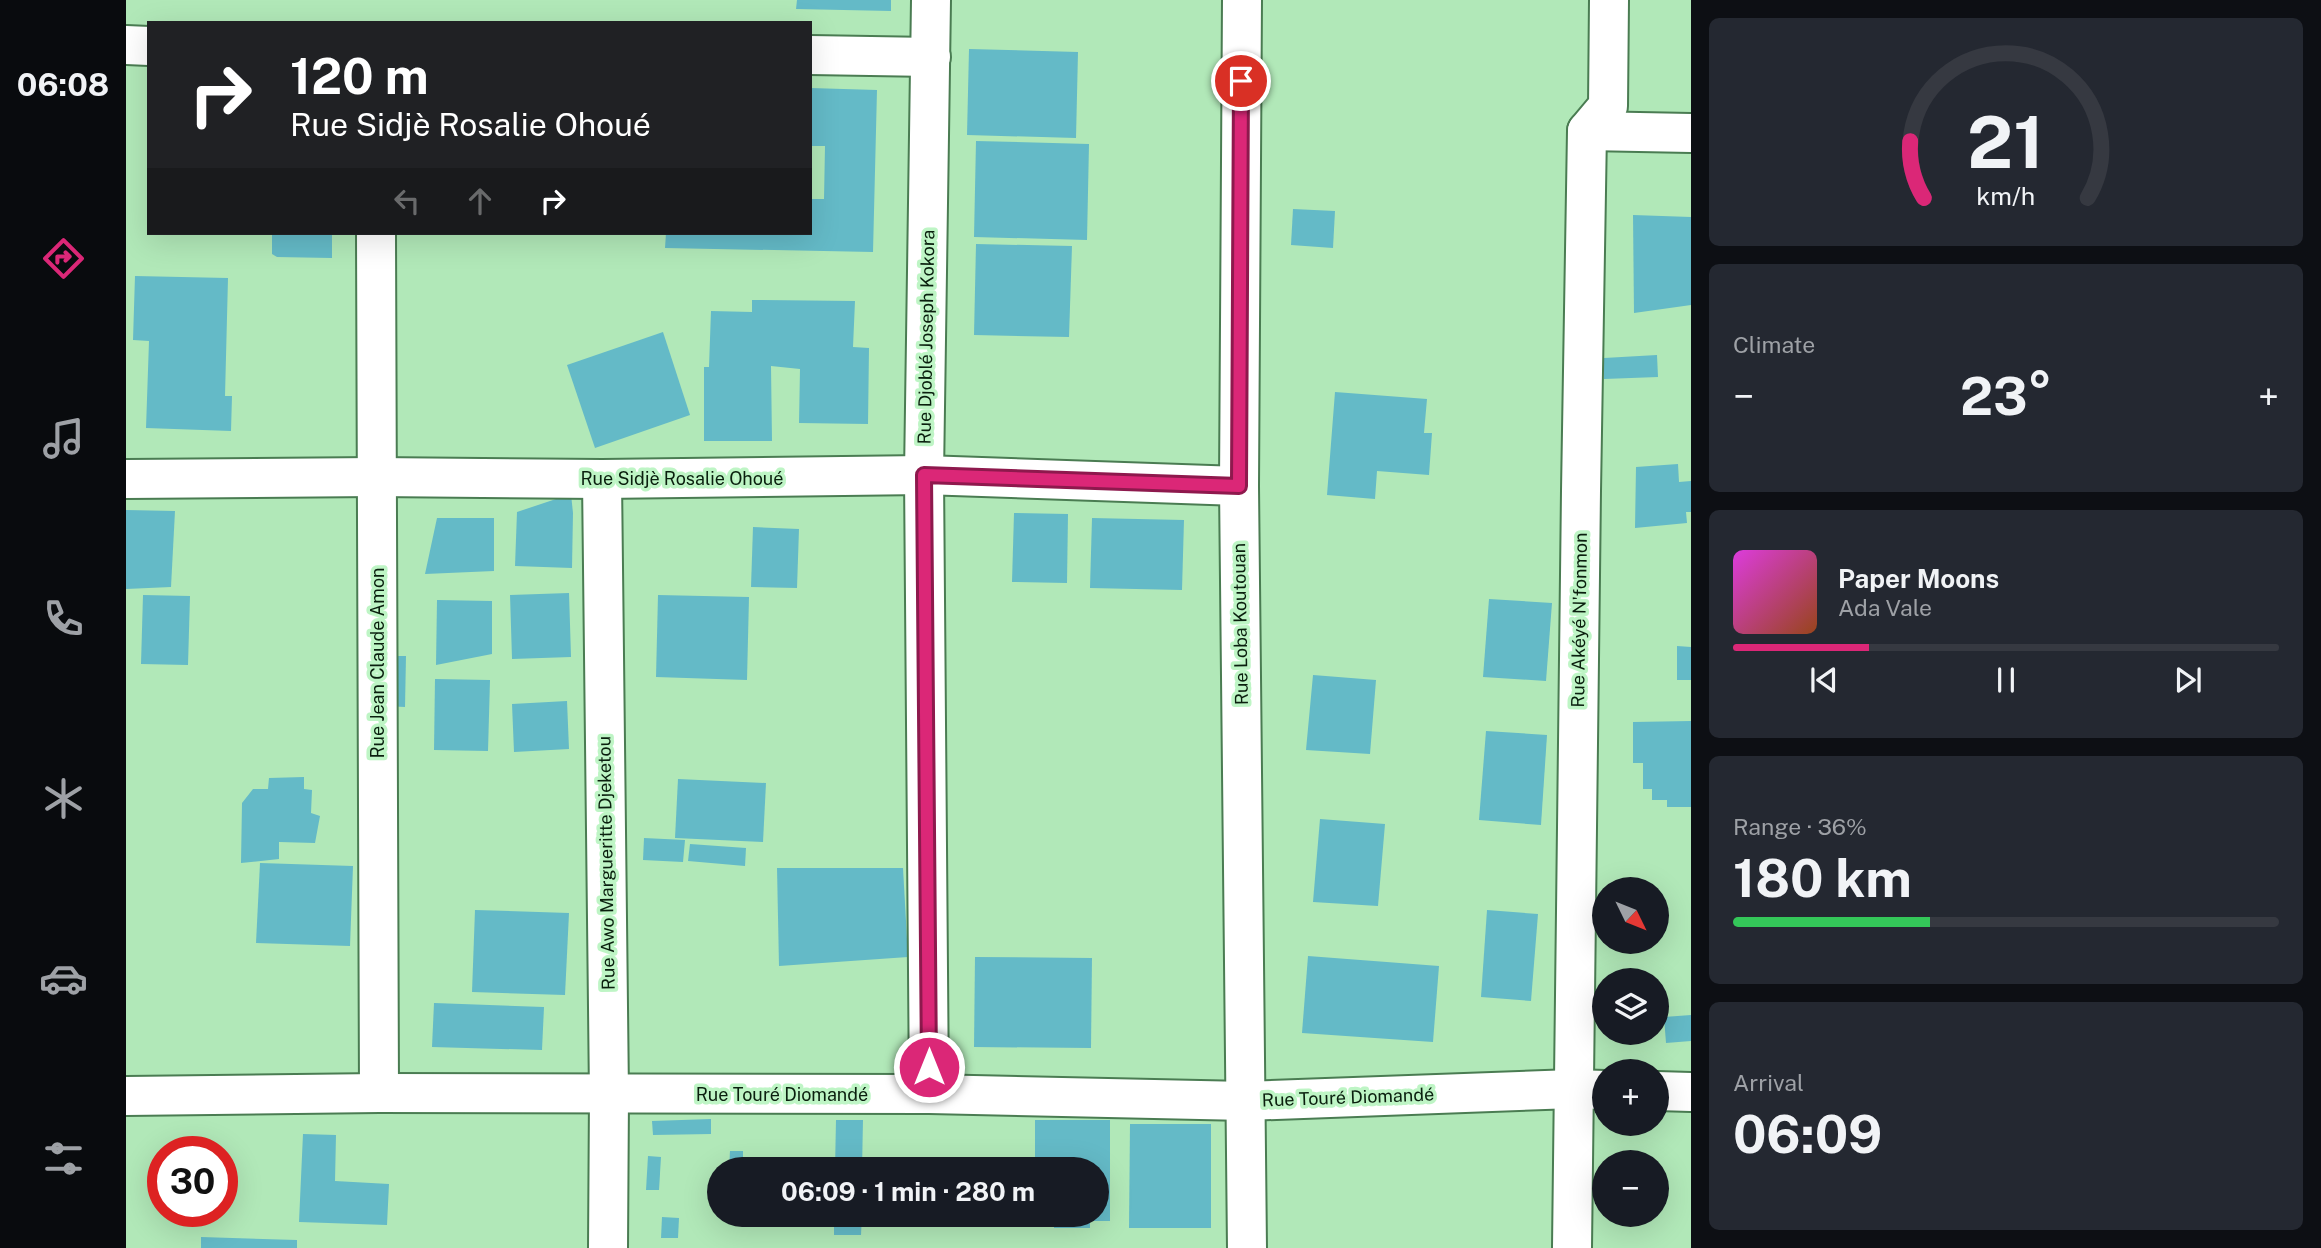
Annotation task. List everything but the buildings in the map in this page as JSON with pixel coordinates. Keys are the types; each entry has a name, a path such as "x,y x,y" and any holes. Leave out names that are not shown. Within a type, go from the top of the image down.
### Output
{"street":[{"name":"Rue Djoblé Joseph Kokora","path":"929,1094 924,475 931,0"},
{"name":"Rue Loba Koutouan","path":"1242,0 1239,486 1247,1248"},
{"path":"1587,131 1608,106 1609,0"},
{"path":"126,46 147,46"},
{"path":"812,55 931,57"},
{"path":"1587,131 1691,133"},
{"name":"Rue Akéyé N'fonmon","path":"1572,1248 1589,1090 1587,131"},
{"name":"Rue Jean Claude Amon","path":"376,235 379,1093"},
{"name":"Rue Sidjè Rosalie Ohoué","path":"126,480 924,475 1239,486"},
{"name":"Rue Awo Margueritte Djeketou","path":"602,479 609,1095 608,1248"},
{"name":"Rue Touré Diomandé","path":"126,1096 379,1093 929,1094 1246,1101 1589,1090"},
{"path":"1669,1091 1691,1092"}],"route":[{"path":"929,1067 924,475 1239,486 1241,81"}]}
